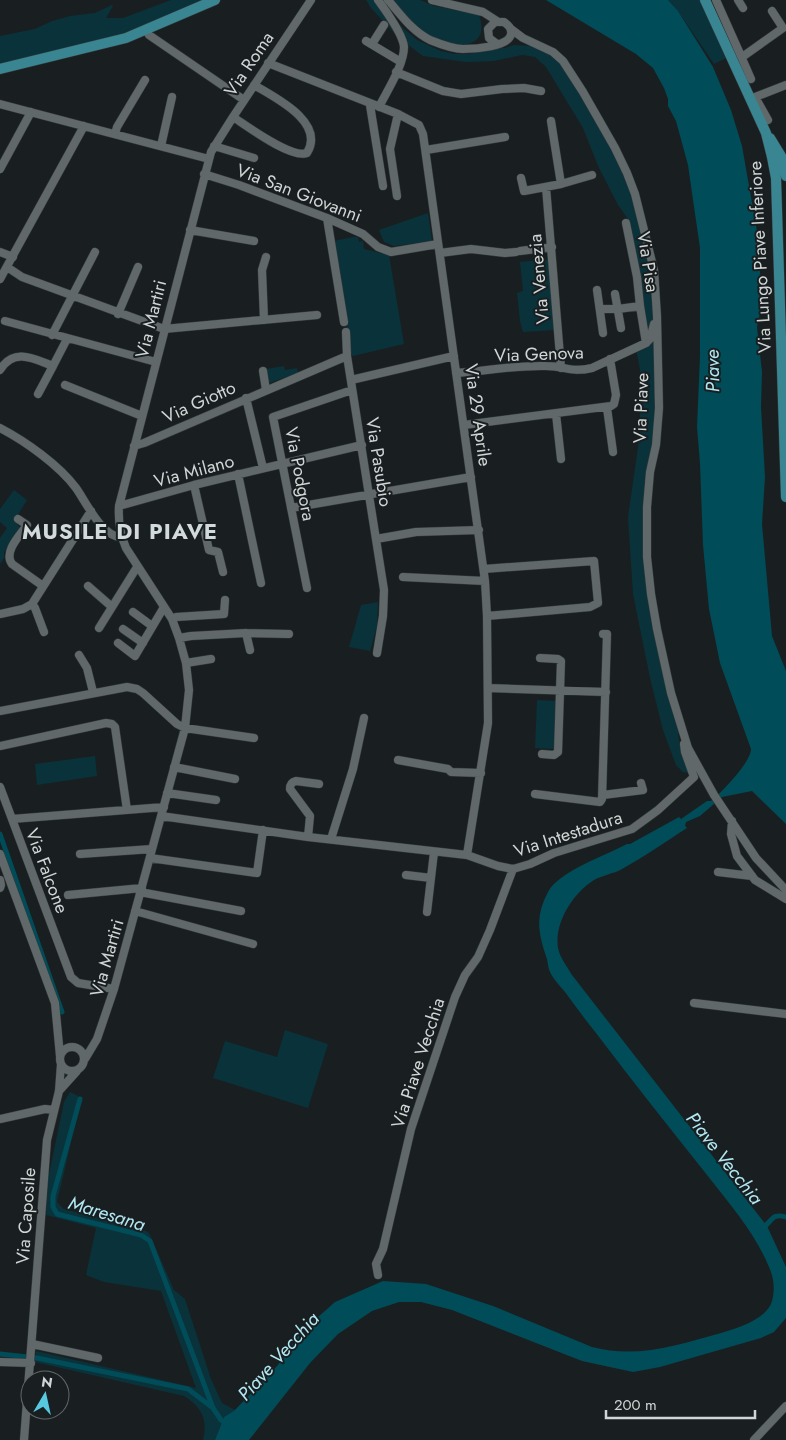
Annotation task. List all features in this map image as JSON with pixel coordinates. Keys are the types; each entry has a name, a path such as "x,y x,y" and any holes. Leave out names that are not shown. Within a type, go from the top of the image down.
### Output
{"main road":[{"path":"0,69 126,38 215,0"},
{"name":"Via Lungo Piave Inferiore","path":"705,0 753,98 766,133 776,178 786,497"},
{"path":"766,133 781,156 786,176"}],"street":[{"name":"Via Roma","path":"209,159 214,146 233,116 311,0"},
{"path":"378,0 389,14 403,43 401,62 374,106 383,186"},
{"path":"388,0 412,28 428,39 451,47 479,49 502,44 511,35 511,29 505,22 497,21 484,12 432,0"},
{"path":"716,0 751,79"},
{"path":"738,0 743,8"},
{"path":"477,10 491,41 497,44"},
{"path":"741,56 783,28 772,11"},
{"path":"469,49 480,44 497,21"},
{"path":"384,25 369,42 401,62"},
{"name":"Via Piave","path":"511,29 533,43 553,52 562,61 583,92 627,172 641,214 654,270 657,316 659,408 647,507 647,557 654,614 671,693 685,740 709,786 756,858 786,890"},
{"path":"146,30 149,35 244,100"},
{"name":"Via Piave","path":"508,40 533,43"},
{"name":"Via 29 Aprile","path":"268,63 398,114 414,122 422,129 485,581 488,723 467,855"},
{"path":"396,72 443,91 461,94 524,88 541,92"},
{"path":"115,134 117,127 145,80"},
{"path":"233,116 291,152 303,155 307,153 311,145 305,121 297,113 254,85"},
{"path":"768,120 753,98 786,85"},
{"path":"161,146 172,97"},
{"path":"0,104 209,159"},
{"path":"0,169 30,112"},
{"path":"397,196 390,149 398,114"},
{"path":"552,121 562,184"},
{"path":"0,279 84,126"},
{"path":"426,150 505,137"},
{"path":"214,146 254,158"},
{"name":"Via Martiri","path":"85,1059 97,1039 114,989 184,728 189,690 186,663 179,638 172,619 126,548 118,516 164,329 209,159"},
{"name":"Via San Giovanni","path":"204,174 239,184 328,218 363,234 378,247 392,252 438,244"},
{"path":"521,178 524,192 592,175"},
{"name":"Via Venezia","path":"546,187 561,368"},
{"path":"328,218 344,322"},
{"name":"Via Pisa","path":"626,223 637,276 646,343"},
{"path":"190,230 254,240"},
{"path":"440,253 471,248 505,253 552,247"},
{"path":"0,252 13,257"},
{"path":"52,335 95,252"},
{"path":"264,320 262,270 266,257"},
{"path":"7,267 22,276 72,296 164,329 317,315"},
{"path":"118,314 138,268"},
{"path":"598,290 603,333"},
{"path":"615,294 621,328"},
{"name":"Via Pisa","path":"600,309 640,306"},
{"path":"646,343 650,339 657,316"},
{"path":"5,321 156,362"},
{"path":"346,332 351,380 454,356"},
{"path":"38,394 67,339"},
{"name":"Via Genova","path":"456,373 547,366 576,371 584,370 646,343"},
{"name":"Via Giotto","path":"135,443 144,443 347,356"},
{"path":"0,370 10,359 16,357 31,358 53,366"},
{"path":"464,425 607,408 614,404 615,400 610,358"},
{"path":"263,371 266,390"},
{"name":"Via Pasubio","path":"351,380 384,590 383,616 377,653"},
{"path":"64,384 142,416"},
{"name":"Via Podgora","path":"307,588 274,417 352,390"},
{"name":"Via Milano","path":"246,398 263,468"},
{"path":"607,408 613,452"},
{"path":"556,414 561,459"},
{"path":"0,428 21,439 62,473 74,486 101,525 115,537 121,533"},
{"name":"Via Milano","path":"120,502 133,502 238,474 362,445"},
{"path":"238,474 262,583"},
{"path":"291,508 471,476"},
{"path":"194,485 209,550 218,552 223,572"},
{"path":"0,614 23,609 32,604 92,511"},
{"path":"18,519 27,525 9,552 9,560 43,586"},
{"path":"376,539 416,532 479,530"},
{"path":"484,569 594,561 598,603 590,607 487,616"},
{"path":"99,628 137,567"},
{"path":"403,578 485,581"},
{"path":"88,586 112,607"},
{"path":"172,619 176,617 224,614 225,600"},
{"path":"32,604 44,632"},
{"path":"118,643 135,656 164,607"},
{"path":"133,612 152,626"},
{"path":"123,629 143,643"},
{"path":"179,638 246,633 289,634"},
{"path":"246,633 250,650"},
{"path":"535,794 600,802 602,799 607,634 603,634"},
{"path":"79,654 87,668 93,692"},
{"path":"540,658 560,659 558,752 554,755 542,754"},
{"path":"186,663 212,659"},
{"path":"0,711 123,687 137,689 143,693 177,724 184,728 254,738"},
{"path":"488,688 606,692"},
{"path":"331,839 354,769 364,718"},
{"path":"0,746 106,723 112,724 115,727 127,810"},
{"path":"685,740 685,752 694,777 709,786"},
{"path":"398,760 448,769 451,772 481,773"},
{"path":"174,767 235,779"},
{"name":"Via Intestadura","path":"161,816 308,837 467,855 498,866 513,868 632,829 658,810 694,777"},
{"path":"308,837 310,816 290,789 290,785 293,781 319,784"},
{"path":"603,795 643,790 641,783"},
{"path":"0,786 12,819"},
{"path":"167,793 216,800"},
{"name":"Via Falcone","path":"114,989 78,983 71,977 12,819 164,807"},
{"path":"732,821 731,834 737,856 755,880 786,899"},
{"path":"80,854 151,854 257,873 262,830"},
{"path":"427,912 434,852"},
{"name":"Via Caposile","path":"0,854 2,865 51,990 59,1030 60,1091 47,1140 24,1440"},
{"name":"Via Piave Vecchia","path":"378,1274 376,1264 383,1249 411,1129 450,1013 465,975 478,957 490,930 513,868"},
{"path":"718,872 752,876"},
{"path":"406,876 431,878"},
{"path":"0,880 2,885 0,888"},
{"path":"141,890 241,911"},
{"name":"Via Martiri","path":"68,894 141,890"},
{"path":"136,911 253,944"},
{"path":"694,1003 786,1014"},
{"path":"59,1030 65,1039 75,1047 83,1053 85,1059 82,1067 77,1071 68,1071 60,1060 65,1049 75,1047 90,1043 98,1035"},
{"name":"Via Caposile","path":"60,1091 77,1071"},
{"path":"0,1119 45,1109 54,1110"},
{"path":"0,1362 31,1354 98,1358"},
{"path":"754,1440 786,1406"}],"shaded area":[{"path":"171,0 201,0 144,27 113,39 0,64 0,36 35,29 52,21 70,16 95,13 112,5 106,18 123,18"},
{"path":"366,0 380,0 403,28 417,40 441,51 469,54 514,45 531,46 547,52 564,67 607,137 628,182 650,264 654,318 648,338 640,279 628,219 618,205 599,168 583,128 546,67 535,57 522,55 494,61 466,62 423,56 399,38"},
{"path":"392,0 420,0 434,6 479,15 480,35 475,41 467,44 458,45 439,41 414,25"},
{"path":"668,0 701,0 726,58 714,64 678,11"},
{"path":"428,213 432,241 394,246 384,242 379,230"},
{"path":"358,237 359,242 363,241 364,249 389,255 404,344 353,356 351,354 334,241"},
{"path":"550,259 555,330 523,332 517,293 523,291 520,262"},
{"path":"653,330 656,398 645,568 680,731 678,734 681,751 689,773 683,772 676,765 663,730 633,594 628,517 640,433 640,369 636,350"},
{"path":"284,366 285,370 297,368 298,373 269,383 266,369"},
{"path":"14,490 27,500 14,521 20,527 4,552 4,558 0,564 0,538 7,528 0,522 0,509"},
{"path":"378,602 377,626 370,651 349,647 361,605"},
{"path":"537,700 556,701 554,749 535,748"},
{"path":"95,756 97,776 37,785 35,764"},
{"path":"285,1030 328,1044 308,1108 213,1078 225,1041 277,1057"},
{"path":"70,1092 80,1097 81,1100 57,1202 64,1209 144,1230 149,1233 174,1290 185,1299 211,1379 222,1403 235,1410 224,1417 215,1440 203,1440 205,1426 202,1415 199,1409 184,1396 35,1362 36,1351 196,1388 161,1291 104,1282 86,1275 96,1228 46,1215 48,1179 64,1102"}],"water":[{"name":"Piave","path":"546,0 668,0 678,11 713,67 731,110 742,146 758,237 762,304 757,327 762,372 761,407 765,477 762,524 772,636 786,671 786,824 752,791 722,797 700,816 686,822 685,826 687,828 622,869 597,878 586,886 572,901 562,919 559,929 558,948 572,975 767,1226 786,1267 786,1318 774,1332 761,1338 660,1367 633,1372 582,1361 452,1310 421,1302 399,1302 372,1311 338,1334 310,1363 249,1440 215,1440 224,1417 235,1410 278,1365 300,1333 335,1302 383,1281 426,1284 493,1306 592,1347 625,1352 673,1346 705,1338 751,1322 769,1307 774,1293 771,1271 764,1255 743,1222 550,972 540,933 541,909 544,901 554,884 562,877 584,864 630,844 679,817 681,819 707,801 711,801 741,769 750,755 751,749 720,663 709,609 703,545 697,427 700,356 700,248 688,165 676,121 668,106 668,99 664,88 653,68 636,54"}],"waterway":[{"name":"Maresana","path":"0,834 62,1012"},
{"name":"Maresana","path":"80,1099 53,1196 53,1207 57,1214 141,1235 150,1241 213,1408"},
{"path":"763,1228 775,1217 786,1217"},
{"path":"0,1354 37,1358 188,1389 213,1408 221,1420 228,1425"}],"district":[{"name":"MUSILE DI PIAVE","path":"120,531"}],"water label":[{"name":"Piave Vecchia","path":"725,1158"},
{"name":"Piave Vecchia","path":"278,1356"}]}
